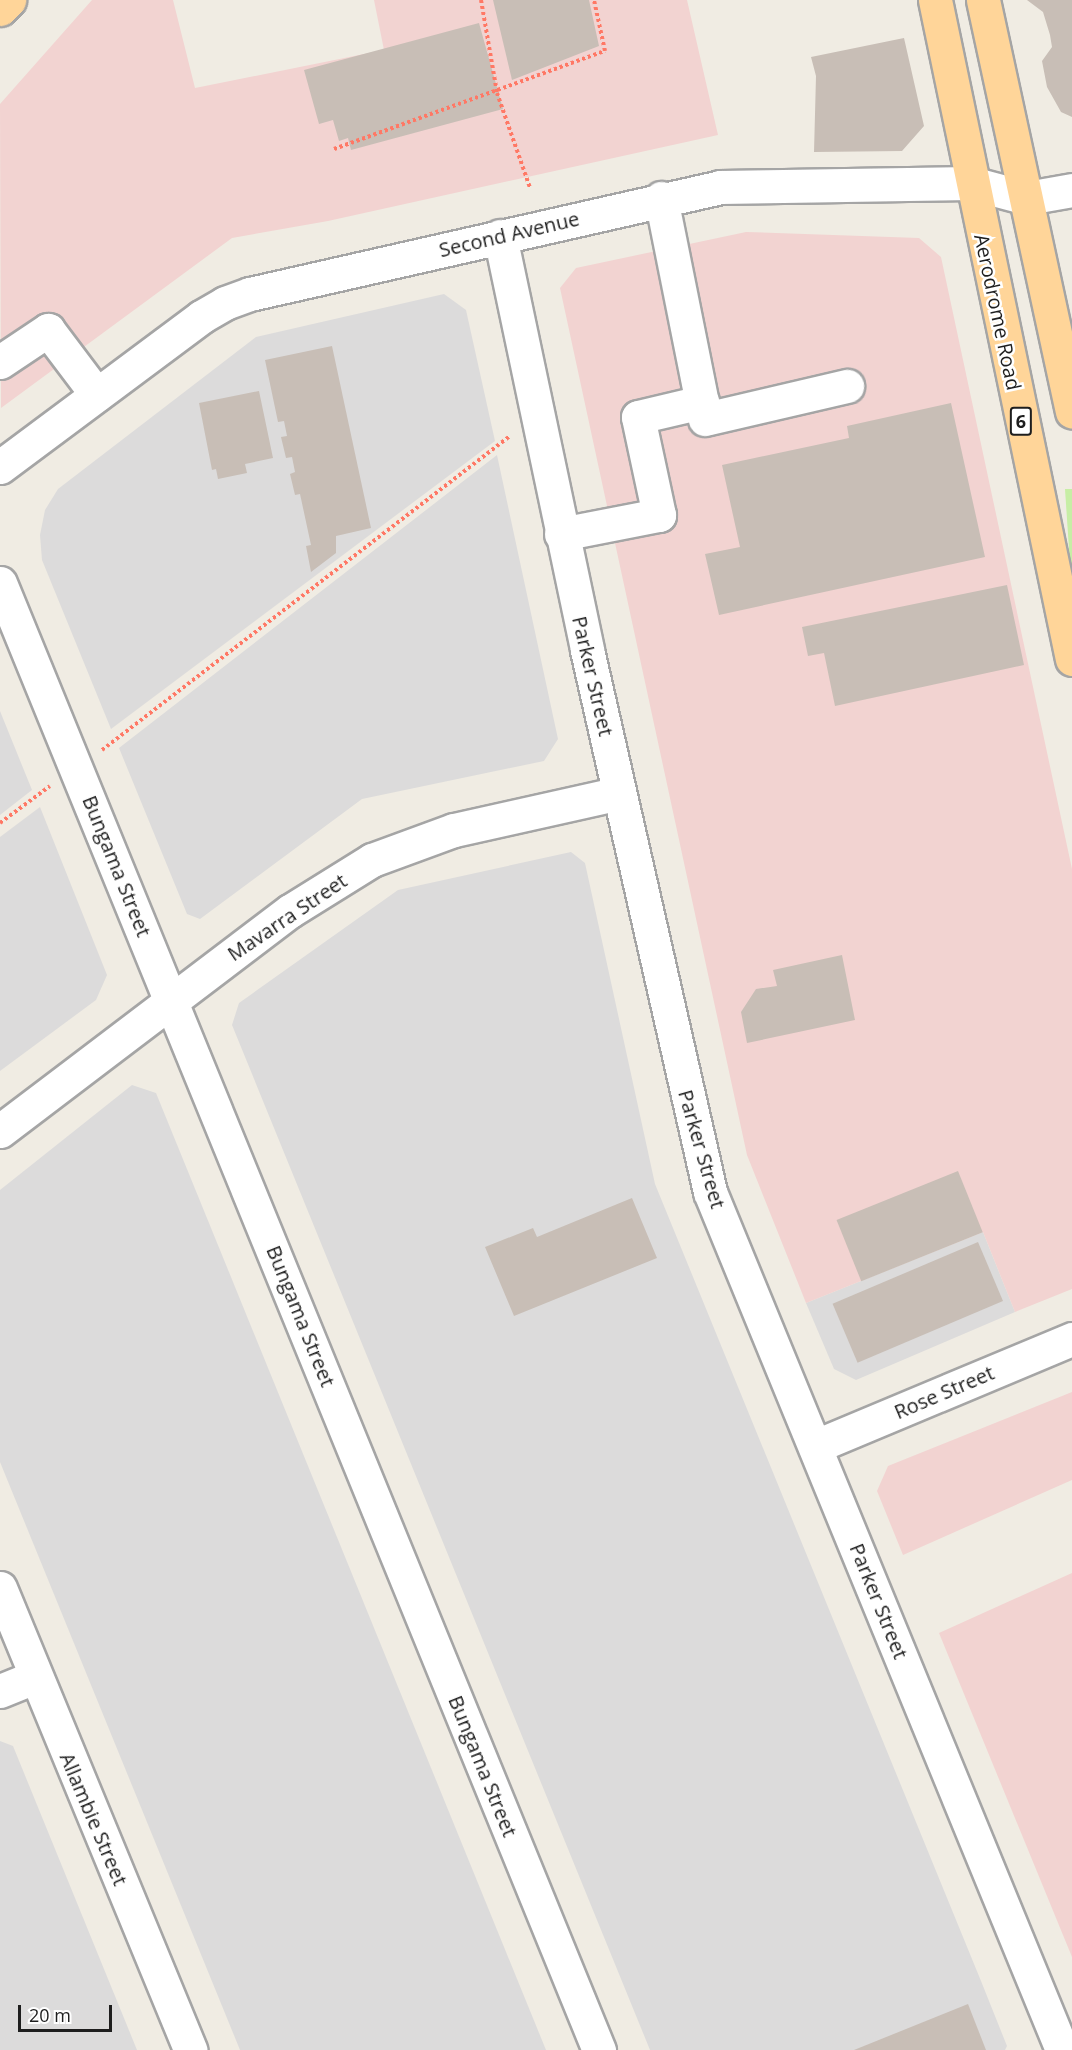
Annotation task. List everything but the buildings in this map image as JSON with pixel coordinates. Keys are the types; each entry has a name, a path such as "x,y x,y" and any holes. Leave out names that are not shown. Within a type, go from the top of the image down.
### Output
{"main road":[{"path":"0,9 9,0"},
{"name":"Aerodrome Road","path":"935,0 971,183 1072,660"},
{"path":"983,0 1072,411"}],"street":[{"name":"Second Avenue","path":"0,467 225,303 661,198 720,187 971,183 1027,198 1072,190"},
{"path":"661,198 705,419 848,386"},
{"name":"Parker Street","path":"500,236 561,534 701,1161 1062,2050"},
{"path":"1,357 48,330 97,395"},
{"path":"561,534 659,515 638,417 702,402"},
{"name":"Bungama Street","path":"0,583 172,999 598,2050"},
{"name":"Mavarra Street","path":"0,1131 290,911 372,860 454,830 619,793"},
{"name":"Rose Street","path":"816,1446 1072,1339"},
{"name":"Allambie Street","path":"0,1588 190,2050"},
{"path":"0,1691 35,1677"}],"path":[{"path":"481,0 497,93 508,135 530,188"},
{"path":"334,149 497,93 605,51 594,0"},
{"path":"98,753 510,436"},
{"path":"0,823 50,786"}],"shaded area":[{"path":"92,0 173,0 195,88 384,50 374,0 687,0 718,135 328,221 232,238 1,408 0,104"},
{"path":"746,232 919,238 941,257 1072,869 1072,1289 1015,1312 983,1232 806,1303 747,1155 560,288 576,268"},
{"path":"444,294 466,310 495,441 111,729 42,560 40,535 45,510 58,489 256,337"},
{"path":"497,455 558,739 544,761 362,799 200,919 187,914 119,748"},
{"path":"0,711 32,790 0,815"},
{"path":"40,807 107,975 96,1000 0,1071 0,837"},
{"path":"571,852 585,863 655,1184 981,1981 1007,2046 1005,2050 650,2050 232,1025 239,1003 398,890"},
{"path":"132,1085 156,1093 546,2050 240,2050 0,1462 0,1190"},
{"path":"983,1232 1015,1312 856,1380 834,1369 806,1303"},
{"path":"1072,1392 1072,1480 903,1555 877,1491 888,1466"},
{"path":"1072,1573 1072,1957 939,1633"},
{"path":"0,1741 13,1746 137,2050 0,2050"}],"green space":[{"path":"1065,489 1072,489 1072,574 1070,564"}]}
